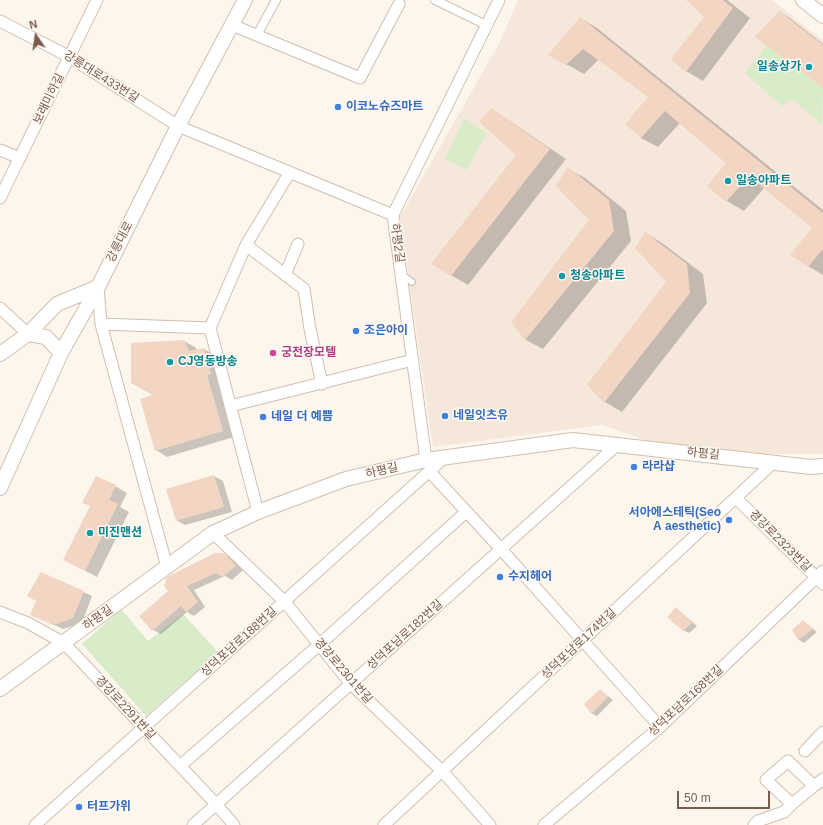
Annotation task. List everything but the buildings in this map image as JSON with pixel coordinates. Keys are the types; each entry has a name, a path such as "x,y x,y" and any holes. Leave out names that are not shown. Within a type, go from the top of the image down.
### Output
{"street":[{"name":"보래미하길","path":"0,198 97,0"},
{"name":"강릉대로","path":"0,488 61,353 98,287 178,126 245,0"},
{"path":"257,35 276,0"},
{"path":"435,0 486,25"},
{"name":"하평2길","path":"428,466 393,215 499,0"},
{"path":"803,0 823,16"},
{"path":"232,25 360,78 399,4"},
{"name":"강릉대로433번길","path":"0,21 70,57 178,126 393,215"},
{"path":"0,150 20,158"},
{"path":"258,512 210,328 246,245 290,172"},
{"path":"285,274 298,244"},
{"path":"246,245 304,289 310,329 322,384"},
{"path":"0,354 28,334 57,304 98,287 102,324 167,567"},
{"path":"0,308 28,334 46,337 61,353"},
{"path":"102,324 210,328"},
{"path":"230,406 413,360"},
{"name":"하평길","path":"0,688 64,643 213,533 258,512 346,479 428,466 444,458 573,440 811,467 823,466"},
{"name":"성덕포남로182번길","path":"193,825 618,445"},
{"name":"성덕포남로174번길","path":"384,825 774,462"},
{"path":"428,466 466,512 660,727"},
{"name":"성덕포남로188번길","path":"34,825 284,601 428,466"},
{"name":"경강로2323번길","path":"736,498 821,577"},
{"path":"180,766 319,645 466,512"},
{"name":"경강로2301번길","path":"213,533 284,601 351,684 442,771 490,825"},
{"name":"성덕포남로168번길","path":"544,825 660,727 821,577"},
{"name":"경강로2291번길","path":"0,612 28,623 64,643 234,825"},
{"path":"805,751 823,732"},
{"path":"754,825 758,821 784,812 819,782 788,761 766,780 792,804"}],"lane":[{"path":"401,274 412,282"}],"shaded area":[{"path":"518,0 772,0 823,40 823,454 733,454 659,445 602,425 433,447 400,217 500,42"}],"green space":[{"path":"767,45 823,88 822,125 792,99 782,106 745,73"},
{"path":"464,118 487,133 466,170 445,159"},
{"path":"121,609 148,641 183,614 218,652 146,716 82,644"}],"place":[{"name":"일송상가","path":"809,67"},
{"name":"이코노슈즈마트","path":"338,107"},
{"name":"일송아파트","path":"728,181"},
{"name":"청송아파트","path":"562,276"},
{"name":"조은아이","path":"356,331"},
{"name":"궁전장모텔","path":"273,353"},
{"name":"CJ영동방송","path":"170,362"},
{"name":"네일잇츠유","path":"445,416"},
{"name":"네일 더 예쁨","path":"263,417"},
{"name":"라라샵","path":"634,467"},
{"name":"서아에스테틱(Seo A aesthetic)","path":"729,520"},
{"name":"미진맨션","path":"90,533"},
{"name":"수지헤어","path":"500,577"},
{"name":"터프가위","path":"79,807"}]}
